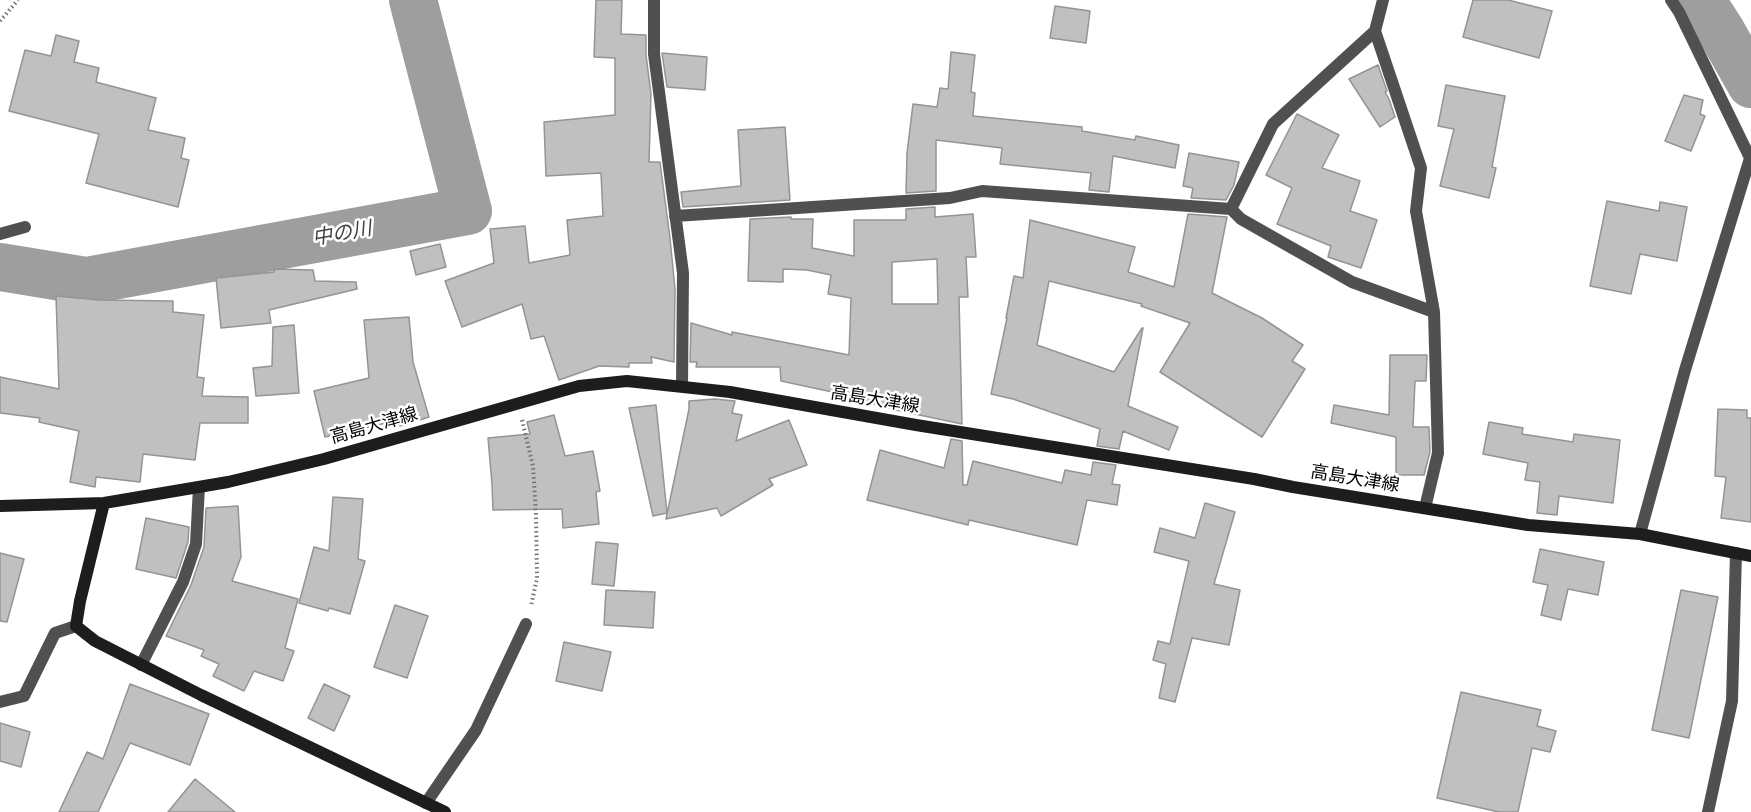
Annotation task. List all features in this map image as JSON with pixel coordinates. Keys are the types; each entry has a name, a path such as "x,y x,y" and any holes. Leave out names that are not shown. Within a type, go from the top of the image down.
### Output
{"main road":[{"name":"高島大津線","path":"0,506 104,503 199,487 324,459 579,386 627,381 730,392 905,424 1528,525 1640,534 1751,556"},
{"path":"104,503 76,626 95,641 141,665 445,812"}],"street":[{"path":"654,0 654,54 683,273 682,386"},
{"path":"1383,0 1375,31 1421,168 1416,212 1434,312 1438,453 1425,508"},
{"path":"1640,534 1685,370 1750,157 1671,0"},
{"path":"1231,209 1273,124 1375,31"},
{"path":"675,216 950,198 982,191 1231,209 1241,219 1352,282 1434,312"},
{"path":"0,234 25,227"},
{"path":"141,665 183,582 196,544 199,487"},
{"path":"1708,812 1732,701 1736,553"},
{"path":"426,803 476,730 526,624"},
{"path":"0,702 24,696 55,633 76,626"}],"path":[{"path":"0,21 18,0"},
{"path":"517,403 533,466 536,515 537,578 526,624"}],"building":[{"path":"596,0 622,0 621,34 646,35 651,94 649,162 660,162 670,238 675,289 674,362 651,357 652,363 629,363 629,367 599,366 559,380 544,336 531,339 522,304 462,327 445,281 494,263 490,229 525,226 529,263 570,255 567,220 603,216 601,173 546,176 544,122 615,115 615,58 594,57"},
{"path":"1473,0 1508,0 1552,11 1539,58 1463,37"},
{"path":"1055,6 1090,11 1086,43 1050,38"},
{"path":"56,35 79,41 74,62 99,68 96,82 156,98 148,130 185,138 181,158 189,160 178,207 86,183 99,134 9,111 25,50 51,56"},
{"path":"951,52 975,55 971,92 975,93 973,116 1082,127 1082,131 1135,140 1136,136 1179,145 1175,168 1113,156 1109,192 1089,190 1091,173 1000,164 1002,148 936,140 936,191 906,193 907,153 913,104 937,107 940,88 948,89"},
{"path":"662,53 707,57 705,90 667,87"},
{"path":"1378,65 1395,117 1380,127 1349,79"},
{"path":"1446,85 1505,96 1492,167 1496,168 1489,198 1440,186 1454,129 1438,126"},
{"path":"1684,95 1703,100 1700,114 1705,116 1691,151 1665,141"},
{"path":"1297,114 1339,135 1322,168 1360,181 1350,211 1377,220 1361,268 1328,257 1331,246 1277,224 1292,188 1266,175"},
{"path":"785,127 790,200 683,207 681,192 741,186 738,130"},
{"path":"1189,153 1239,162 1234,185 1226,200 1191,198 1193,188 1183,186"},
{"path":"1607,201 1659,211 1660,202 1687,207 1677,261 1640,254 1631,294 1590,286"},
{"path":"935,207 935,217 973,214 976,257 966,257 968,297 959,297 962,424 781,381 780,367 696,367 697,362 690,362 691,323 732,335 732,332 849,355 851,298 828,294 831,275 807,270 783,269 783,282 748,281 750,219 791,217 791,219 813,219 812,248 854,256 854,220 906,220 906,209","holes":["937,259 938,304 892,304 892,262"]},
{"path":"1188,214 1227,217 1212,293 1262,318 1303,345 1292,361 1305,369 1262,437 1160,372 1190,323 1141,306 1142,304 1049,281 1037,345 1114,372 1143,328 1128,406 1178,427 1169,450 1123,431 1119,449 1097,446 1100,429 1013,399 991,394 1014,276 1023,278 1030,220 1135,247 1128,272 1174,287"},
{"path":"440,244 446,267 416,275 410,251"},
{"path":"274,269 313,270 315,281 356,282 357,289 269,310 271,323 221,328 216,278 274,272"},
{"path":"56,296 99,300 173,301 173,312 204,315 197,377 204,378 202,396 248,397 248,423 200,423 195,460 143,454 140,482 96,477 95,487 70,482 79,431 39,422 40,418 0,413 0,377 59,389"},
{"path":"409,317 413,362 429,417 400,426 399,420 325,437 314,391 369,378 364,320"},
{"path":"294,325 299,393 256,396 253,368 272,366 273,327"},
{"path":"1390,355 1427,355 1426,381 1415,381 1413,427 1429,427 1430,452 1424,475 1396,475 1396,437 1331,423 1334,405 1389,415"},
{"path":"715,399 735,401 732,413 742,415 736,441 789,420 807,465 769,479 773,485 721,516 717,508 666,519 689,401"},
{"path":"656,405 667,513 653,516 629,408"},
{"path":"1718,409 1747,410 1747,418 1751,418 1751,522 1721,518 1726,477 1715,476"},
{"path":"554,415 565,456 593,451 600,491 596,492 599,524 563,528 562,509 493,510 488,438 530,434 527,422"},
{"path":"1489,422 1523,428 1522,434 1573,442 1574,434 1620,440 1613,503 1559,496 1557,515 1537,513 1540,482 1525,480 1528,463 1483,454"},
{"path":"951,439 962,441 963,485 967,485 973,461 1062,483 1065,470 1091,475 1093,462 1116,465 1112,484 1120,485 1117,505 1087,500 1077,545 969,520 968,525 867,500 880,450 944,468"},
{"path":"333,497 363,499 358,559 365,561 350,614 299,603 314,547 329,551"},
{"path":"1205,503 1235,512 1214,584 1240,590 1229,645 1192,638 1175,702 1159,698 1166,664 1153,660 1158,641 1170,644 1189,561 1154,552 1160,528 1195,538"},
{"path":"238,506 241,557 232,581 298,599 285,648 294,651 283,681 254,671 244,691 213,676 219,664 201,656 204,650 166,636 191,585 204,547 206,508"},
{"path":"146,518 189,527 188,542 176,578 136,569"},
{"path":"596,542 618,544 614,586 592,584"},
{"path":"1540,549 1604,562 1598,595 1568,589 1561,620 1541,615 1548,585 1533,582"},
{"path":"0,553 24,559 7,622 0,621"},
{"path":"606,590 655,592 653,628 604,625"},
{"path":"1681,590 1718,597 1689,738 1652,730"},
{"path":"395,605 428,616 407,678 374,667"},
{"path":"564,642 611,652 602,691 556,681"},
{"path":"130,684 209,714 190,765 130,743 98,812 59,812 87,752 103,759"},
{"path":"324,684 350,696 334,731 308,718"},
{"path":"1461,692 1541,710 1537,726 1556,731 1550,752 1532,748 1518,812 1499,812 1437,798"},
{"path":"0,723 30,732 21,767 0,761"},
{"path":"195,779 235,812 168,812"}],"waterway":[{"name":"中の川","path":"0,267 86,281 468,211 413,0"},
{"path":"1701,0 1751,84"}]}
